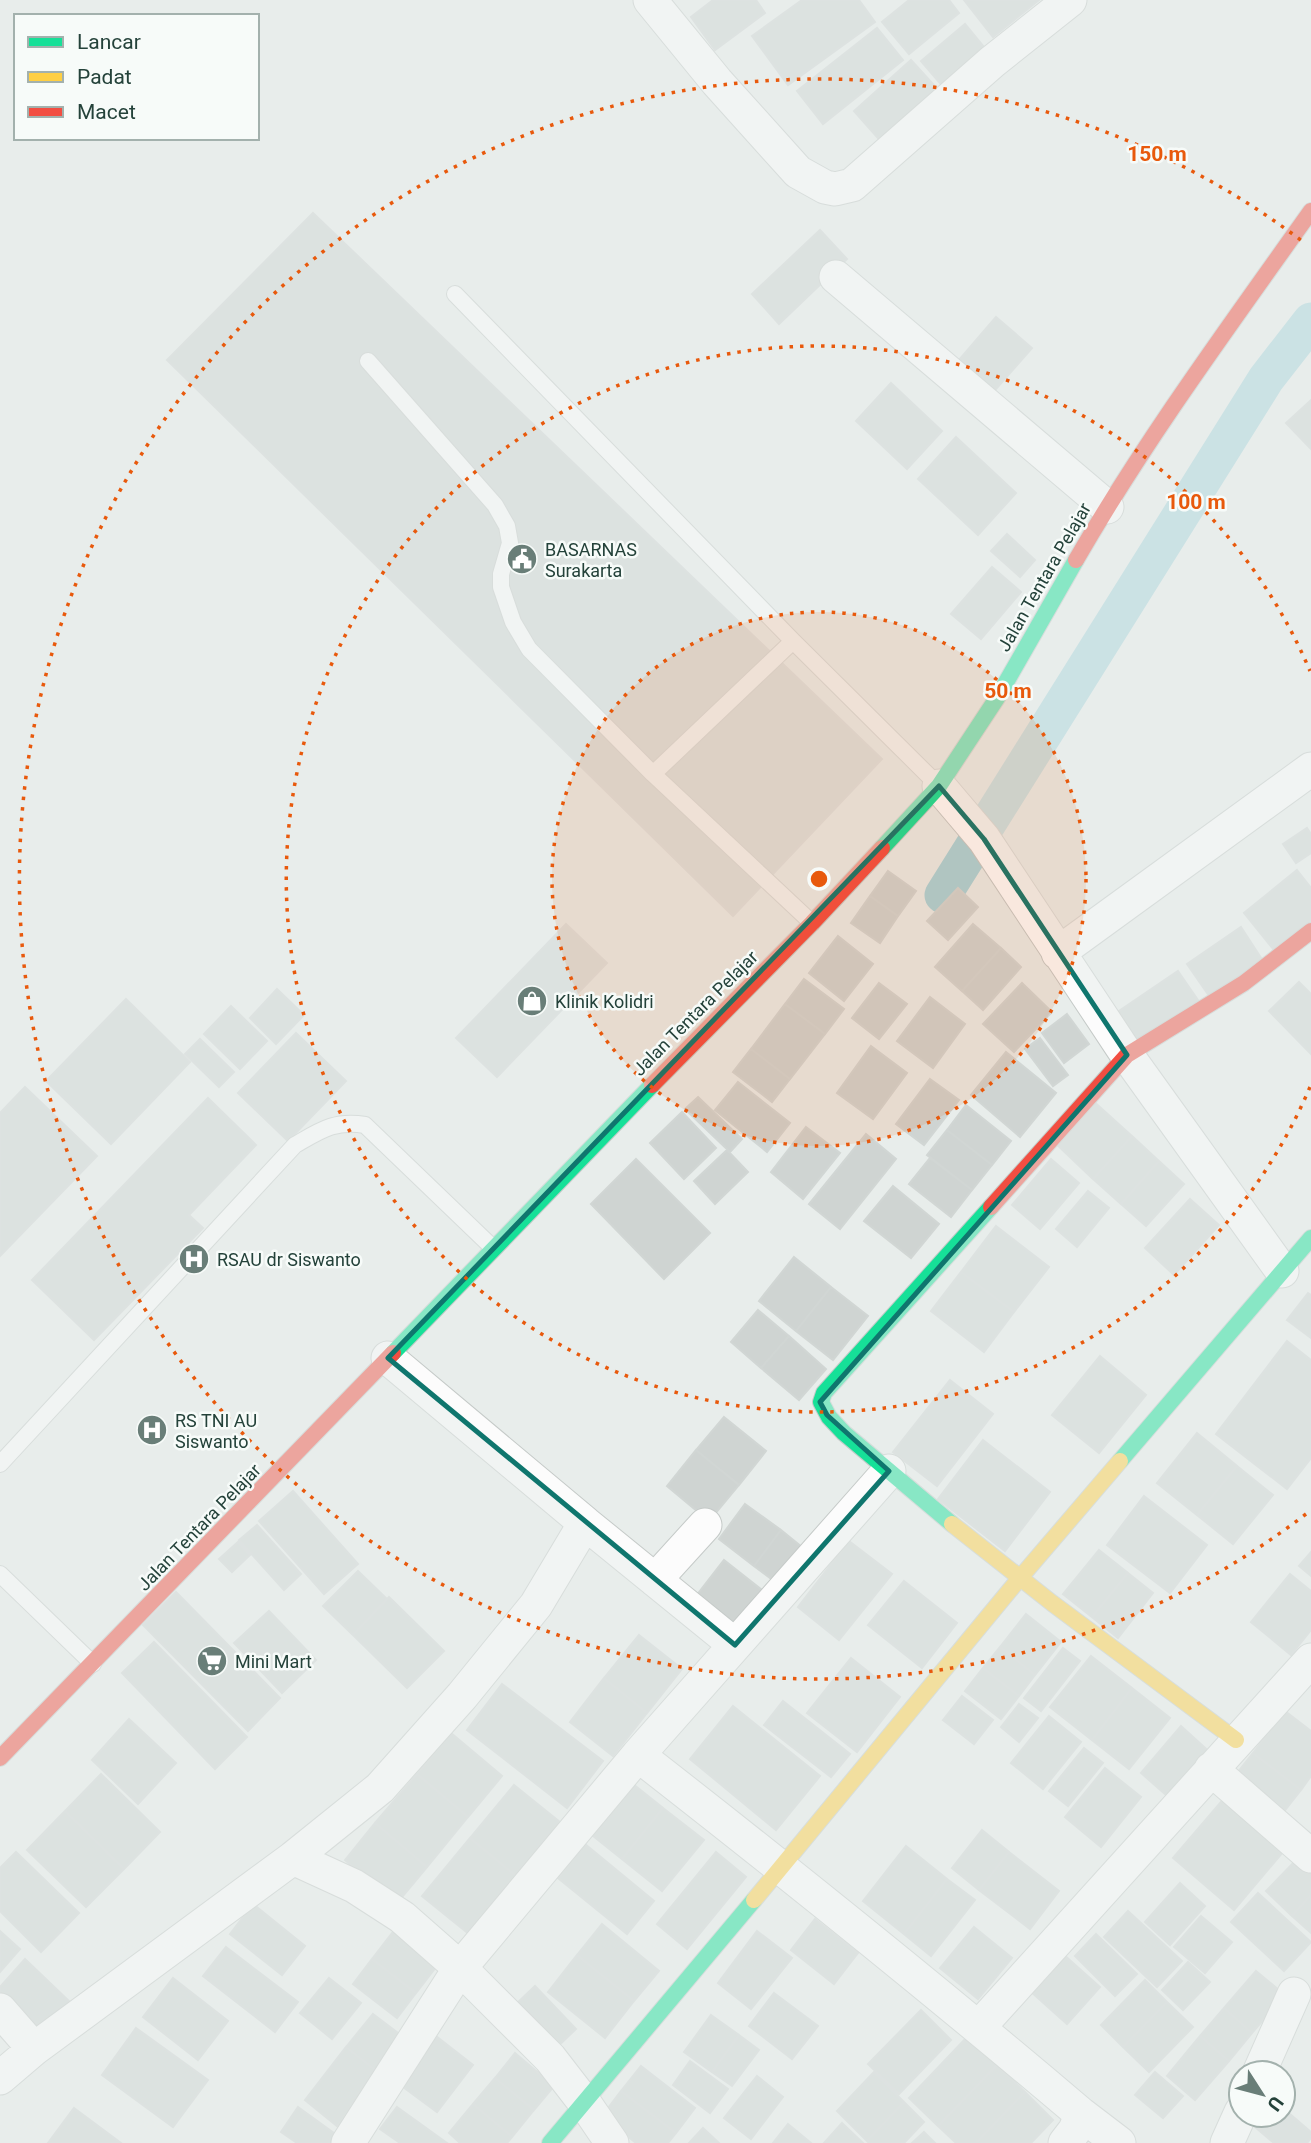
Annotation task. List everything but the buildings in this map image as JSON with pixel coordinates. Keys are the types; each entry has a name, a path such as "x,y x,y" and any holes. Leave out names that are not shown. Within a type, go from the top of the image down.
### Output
{"street":[{"path":"659,3 717,82 798,172 817,184 835,188 852,184 992,62 1070,0"},
{"name":"Jalan Tentara Pelajar","path":"0,1758 659,1077 812,923 939,786 997,698 1107,508 1208,356 1311,211"},
{"path":"836,277 1107,508"},
{"path":"1058,953 1311,769"},
{"path":"939,786 977,830 1127,1055 1282,1271"},
{"path":"1236,1740 1019,1578 888,1471 827,1415 821,1402 824,1392 1127,1055 1244,982 1311,931"},
{"path":"550,2143 782,1867 1019,1578 1311,1238"},
{"path":"388,1358 735,1645"},
{"path":"348,2143 460,1968 638,1755 888,1471"},
{"path":"0,2078 34,2049 293,1858 380,1788 462,1696 536,1605 585,1523"},
{"path":"655,1580 705,1525"},
{"path":"979,2027 1311,1660"},
{"path":"638,1755 782,1867 1119,2143"},
{"path":"1211,1769 1311,1856"},
{"path":"293,1858 354,1886 402,1917 460,1968 550,2058 612,2143"},
{"path":"1265,2059 1294,1994"},
{"path":"0,2010 34,2049"},
{"path":"1065,2143 1075,2130 1081,2114"}],"lane":[{"path":"455,294 793,641 939,786"},
{"path":"368,361 474,479 501,515 507,526 510,543 501,574 501,587 513,622 529,649 653,774 812,923"},
{"path":"653,774 793,641"},
{"path":"0,1464 295,1145 325,1128 347,1122 365,1125 493,1248"},
{"path":"0,1574 93,1664"}],"highlighted area":[{"path":"939,786 984,839 1127,1055 820,1402 827,1415 889,1471 735,1645 388,1358"}],"waterway":[{"path":"943,895 1266,379 1311,321"}],"traffic: fast":[{"path":"882,848 939,786 997,698 1076,560"},
{"path":"393,1353 652,1085"},
{"path":"952,1524 844,1433 829,1417 821,1402 824,1393 991,1207"},
{"path":"1120,1461 1311,1238"},
{"path":"550,2143 754,1900"}],"traffic: slow":[{"path":"754,1900 1120,1461"},
{"path":"952,1524 1052,1603 1236,1740"}],"traffic: jam":[{"path":"1076,560 1160,426 1311,211"},
{"path":"652,1085 882,848"},
{"path":"991,1207 1127,1055 1244,983 1311,931"},
{"path":"0,1758 393,1353"}],"place":[{"name":"BASARNAS Surakarta","path":"522,559"},
{"name":"Klinik Kolidri","path":"532,1001"},
{"name":"RSAU dr Siswanto","path":"194,1259"},
{"name":"RS TNI AU Siswanto","path":"152,1430"},
{"name":"Mini Mart","path":"212,1661"}]}
